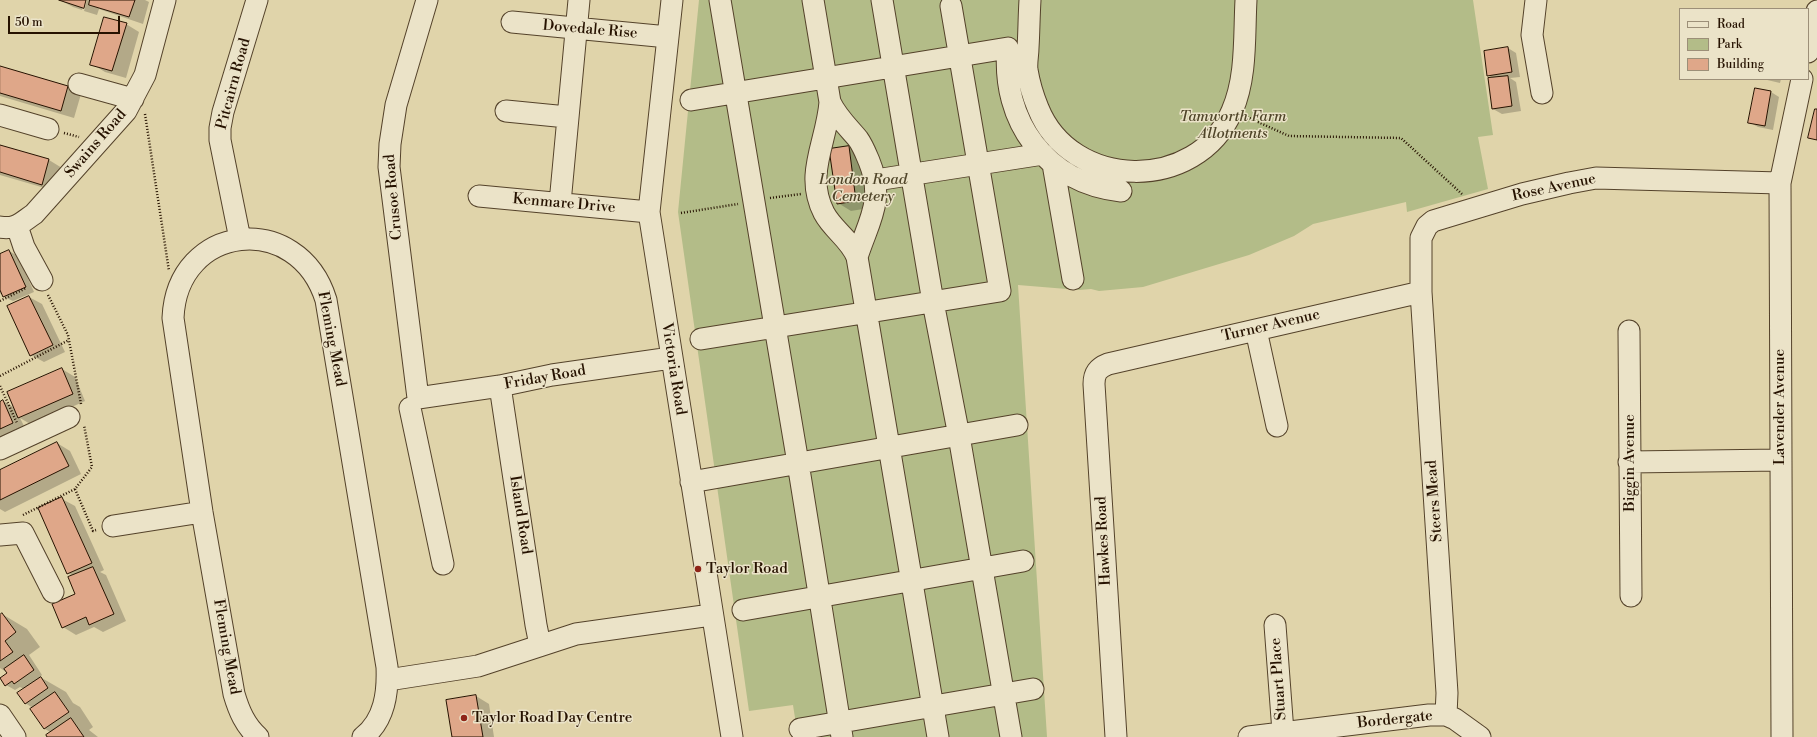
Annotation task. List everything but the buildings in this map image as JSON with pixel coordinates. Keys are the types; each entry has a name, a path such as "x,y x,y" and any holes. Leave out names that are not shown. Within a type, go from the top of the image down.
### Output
{"street":[{"name":"Swains Road","path":"42,280 24,247 9,226 34,214 126,111 139,105 145,75 165,0"},
{"name":"Pitcairn Road","path":"240,239 223,155 220,128 223,112 257,0"},
{"name":"Crusoe Road","path":"427,0 396,105 390,144 389,167 414,403 443,564"},
{"path":"560,203 579,0"},
{"name":"Victoria Road","path":"672,0 649,212 711,615 732,737"},
{"path":"720,0 798,463 841,730"},
{"path":"813,0 830,102 829,119 819,154 816,191 824,213 833,226 853,246 857,257 888,449 938,737"},
{"path":"882,0 933,302 959,436 1011,737"},
{"path":"1030,0 1027,69 1038,109 1050,130 1057,138 1080,157 1106,168 1145,172 1190,159 1205,149 1220,132 1232,110 1240,89 1246,0"},
{"path":"1536,0 1532,35 1542,93"},
{"path":"701,339 1000,291 951,6"},
{"path":"1809,47 1817,11"},
{"name":"Dovedale Rise","path":"512,22 668,37"},
{"path":"691,100 1008,48 1007,64 1012,102 1028,136 1048,159 1066,173 1090,184 1121,191"},
{"name":"Lavender Avenue","path":"1782,737 1780,183 1802,80"},
{"path":"79,84 139,105"},
{"path":"830,102 836,114 858,140 865,151 876,180 877,195 874,211 857,257"},
{"path":"506,111 567,118"},
{"path":"0,115 48,129"},
{"path":"876,180 979,164 1048,159"},
{"path":"1048,159 1073,279"},
{"name":"Rose Avenue","path":"1420,246 1423,232 1433,221 1528,192 1596,178 1780,183"},
{"name":"Kenmare Drive","path":"479,196 649,212"},
{"name":"Fleming Mead","path":"246,734 234,694 202,512 174,322 174,306 178,292 187,273 203,255 228,242 240,239 271,242 286,248 297,255 308,266 321,285 329,316 385,652 388,680 386,699 382,711 375,724 364,737"},
{"name":"Steers Mead","path":"1420,246 1421,292 1447,693 1446,715"},
{"name":"Turner Avenue","path":"1120,361 1421,292"},
{"path":"1256,330 1277,426"},
{"name":"Biggin Avenue","path":"1629,331 1631,596"},
{"name":"Friday Road","path":"414,403 552,375 671,358"},
{"name":"Hawkes Road","path":"1116,737 1094,384 1095,374 1102,366 1120,361"},
{"name":"Island Road","path":"500,386 540,645"},
{"path":"0,449 78,415"},
{"path":"691,482 888,449 1017,425"},
{"path":"1629,462 1780,460"},
{"path":"113,526 202,512"},
{"path":"0,535 23,533 53,592"},
{"path":"743,610 1023,561"},
{"path":"388,680 478,666 576,634 711,615"},
{"name":"Stuart Place","path":"1275,625 1283,732"},
{"path":"800,729 841,730 933,706 1033,689"},
{"path":"0,715 16,737"},
{"name":"Bordergate","path":"1249,737 1429,715 1446,715"},
{"path":"1446,715 1455,719 1480,737"}],"path":[{"path":"139,105 168,270 178,292"},
{"path":"1232,110 1289,136 1401,138 1475,207"},
{"path":"48,129 99,142"},
{"path":"0,301 42,280 69,340 78,415 92,467 75,488 20,516"},
{"path":"0,376 69,340"},
{"path":"0,386 17,424"},
{"path":"75,488 93,531 113,526"}],"green space":[{"name":"London Road Cemetery","path":"699,0 1473,0 1493,135 1478,137 1488,189 1407,212 1406,202 1313,224 1294,236 1249,255 1143,287 1099,291 1091,289 1079,290 1018,285 1047,737 798,737 793,705 749,711 678,212"}],"place":[{"name":"Taylor Road","path":"698,569"},
{"name":"Taylor Road Day Centre","path":"464,718"}],"park label":[{"name":"Tamworth Farm Allotments","path":"1233,126"}]}
